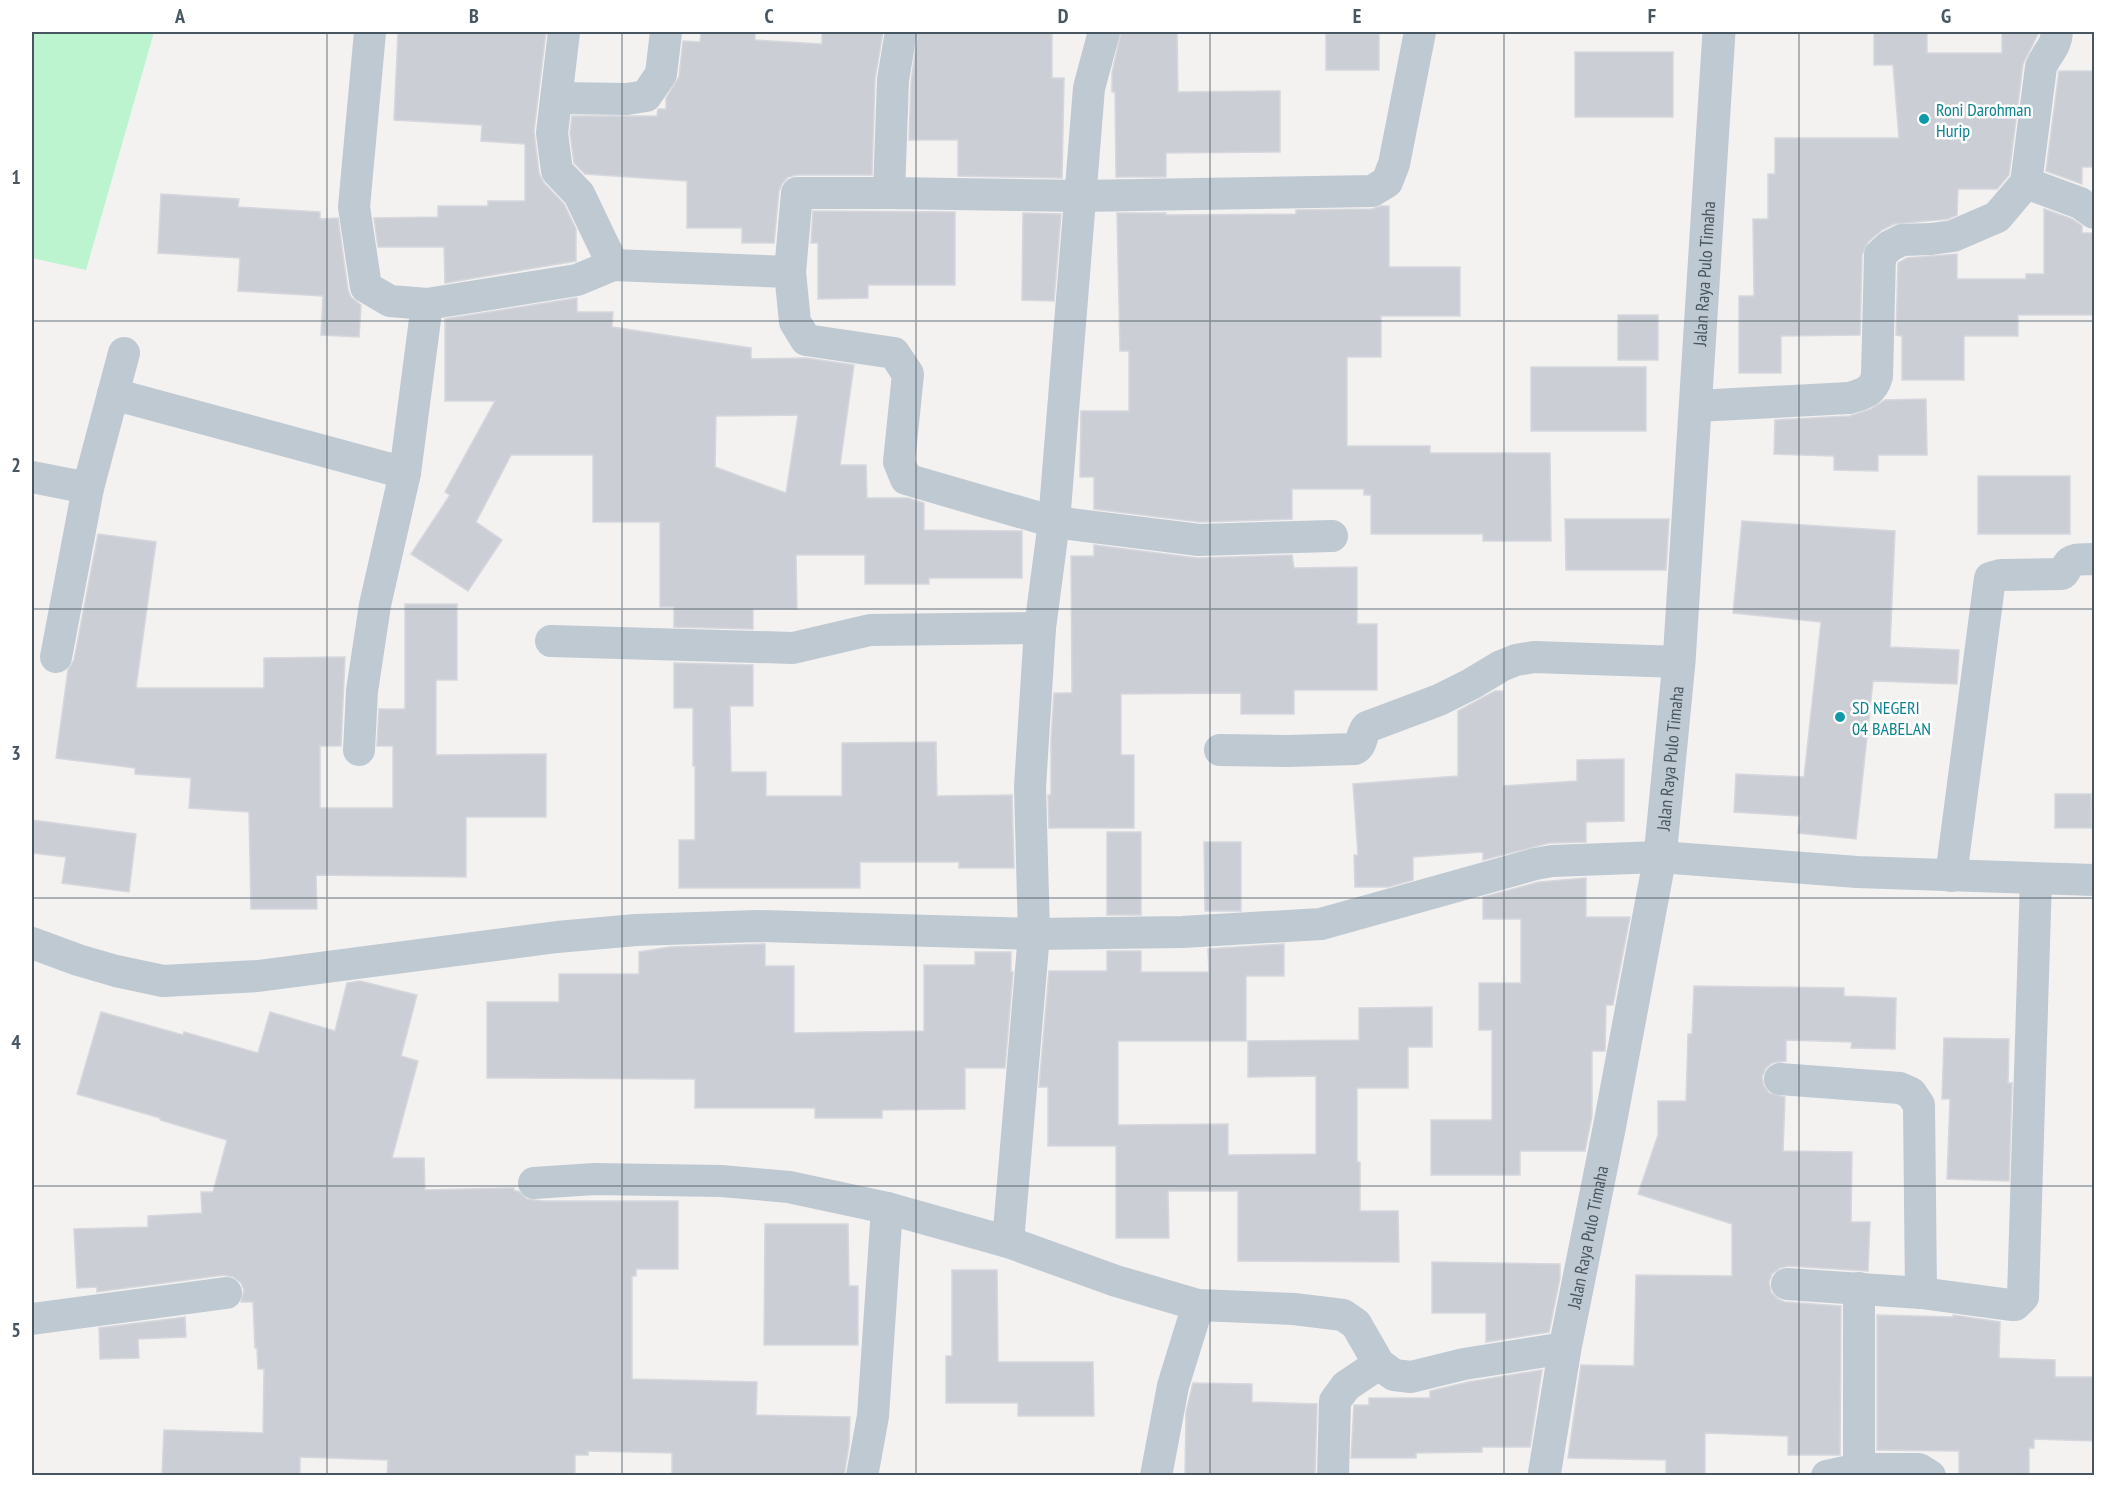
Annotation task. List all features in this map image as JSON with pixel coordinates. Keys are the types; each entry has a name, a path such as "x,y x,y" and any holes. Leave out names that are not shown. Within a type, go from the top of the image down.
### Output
{"street":[{"path":"370,32 354,207 366,287 390,301 427,304 577,280 614,264 790,272"},
{"path":"564,32 552,133 557,171 579,194 614,264"},
{"path":"556,98 627,99 646,96 661,74 666,32"},
{"path":"889,193 893,80 901,32"},
{"path":"1008,1242 1034,934 1030,787 1040,628 1054,522 1089,88 1104,32"},
{"path":"1332,536 1199,540 1054,522 906,479 899,462 908,374 894,353 806,340 795,322 790,272 797,193 1079,196 1372,191 1387,182 1394,164 1420,32"},
{"name":"Jalan Raya Pulo Timaha","path":"1544,1476 1565,1348 1660,857 1679,662 1719,32"},
{"path":"1696,406 1849,398 1869,391 1875,384 1877,376 1880,255 1890,246 1902,240 1953,236 1996,217 2026,183 2041,67 2057,42 2057,32"},
{"path":"2026,183 2080,203 2094,213"},
{"path":"359,750 362,691 374,616 405,473 427,304"},
{"path":"56,657 88,488 124,353"},
{"path":"113,394 405,473"},
{"path":"32,477 88,488"},
{"path":"1951,876 1990,578 2001,575 2062,574 2066,571 2068,563 2074,560 2094,560"},
{"path":"551,641 793,648 870,630 1040,628"},
{"path":"1220,750 1355,749 1360,745 1367,727 1439,700 1516,660 1534,657 1679,662"},
{"path":"32,943 116,972 163,981 258,976 557,937 636,930 758,926 1034,934 1182,932 1321,924 1552,861 1660,857 1845,871 2094,880"},
{"path":"1787,1284 1921,1293 2011,1305 2016,1305 2023,1297 2036,879"},
{"path":"1780,1079 1900,1088 1915,1097 1919,1105 1921,1293"},
{"path":"534,1183 594,1179 721,1181 789,1187 887,1208 1008,1242 1116,1281 1198,1305 1294,1309 1343,1315 1356,1324 1379,1364 1394,1375 1411,1377 1464,1364 1565,1348"},
{"path":"862,1476 873,1416 887,1208"},
{"path":"1858,1288 1859,1469"},
{"path":"32,1319 226,1293"},
{"path":"1156,1476 1173,1386 1198,1305"},
{"path":"1333,1476 1335,1401 1346,1386 1379,1364"},
{"path":"1827,1476 1859,1469 1919,1469 1930,1476"}],"green space":[{"path":"32,32 154,32 86,270 32,258"}],"building":[{"path":"398,32 546,32 534,131 539,173 544,183 564,204 576,229 576,261 445,283 444,247 378,247 374,218 438,217 438,206 488,206 488,201 525,201 525,144 481,141 482,125 394,120"},
{"path":"701,32 755,32 755,40 822,44 822,32 883,32 875,79 872,175 788,177 779,191 774,243 742,243 742,228 687,228 687,181 585,174 574,163 570,133 572,116 657,116 658,109 666,109 666,98 679,77 683,41 700,42"},
{"path":"918,32 1052,33 1052,78 1064,78 1062,178 958,176 958,140 909,140 911,82"},
{"path":"1121,32 1177,32 1178,92 1280,91 1280,152 1166,153 1166,177 1116,177 1115,92 1112,92 1112,73"},
{"path":"1874,32 1927,32 1927,53 2002,53 2002,32 2039,32 2023,64 2009,175 1997,189 1958,189 1957,215 1948,219 1894,224 1882,230 1868,242 1862,255 1860,335 1781,336 1781,373 1739,373 1739,296 1754,296 1753,219 1768,219 1768,174 1775,174 1775,138 1899,138 1893,65 1874,65"},
{"path":"1326,34 1379,34 1379,70 1326,70"},
{"path":"1575,52 1673,52 1673,117 1575,117"},
{"path":"2059,71 2094,71 2094,167 2082,167 2082,184 2046,171"},
{"path":"161,194 239,199 238,207 320,212 320,219 338,218 348,290 351,297 361,305 359,337 321,335 323,296 238,291 240,258 158,253"},
{"path":"1389,206 1389,267 1460,267 1460,316 1381,316 1381,357 1347,357 1347,446 1430,446 1430,453 1550,453 1551,541 1483,541 1483,534 1371,534 1371,495 1364,495 1364,489 1292,489 1292,519 1200,522 1094,509 1094,477 1080,477 1081,411 1129,411 1129,351 1120,351 1117,213 1296,214 1296,210 1372,209"},
{"path":"2044,209 2072,219 2082,226 2082,233 2094,233 2094,315 2018,315 2018,336 1964,336 1964,380 1902,380 1902,336 1896,335 1898,263 1907,258 1957,254 1957,279 2026,279 2026,274 2044,274"},
{"path":"813,211 955,212 955,285 868,285 868,298 818,299 818,243 811,243"},
{"path":"1023,213 1061,214 1054,301 1022,300"},
{"path":"577,298 577,312 613,312 612,327 751,348 751,359 806,358 854,365 840,465 866,465 867,498 908,498 924,503 924,530 1022,531 1022,578 929,578 929,584 865,584 865,555 796,555 797,609 753,609 753,629 674,627 674,607 660,607 660,522 593,522 593,455 511,455 476,522 502,540 468,591 411,554 450,495 445,492 495,401 445,401 445,319","holes":["798,415 786,493 715,467 716,416"]},
{"path":"1618,315 1658,315 1658,360 1618,360"},
{"path":"1531,367 1646,367 1646,431 1531,431"},
{"path":"1926,399 1927,455 1878,455 1878,471 1834,470 1834,456 1774,454 1775,420 1850,416 1871,409 1885,400"},
{"path":"1978,476 2070,476 2070,534 1978,534"},
{"path":"1565,519 1669,519 1666,570 1566,570"},
{"path":"1742,521 1895,531 1890,647 1959,650 1957,684 1873,681 1856,839 1798,833 1800,816 1734,812 1736,774 1804,777 1821,622 1733,613"},
{"path":"98,534 156,542 136,688 264,688 264,658 345,657 341,746 320,746 320,808 393,808 393,746 377,746 379,709 405,709 405,604 457,604 457,680 436,680 436,755 546,754 546,817 466,817 466,877 316,875 317,909 251,909 249,812 189,808 191,778 135,774 135,768 56,758 68,670 74,660"},
{"path":"1094,545 1197,558 1292,555 1294,568 1357,567 1357,624 1377,624 1377,690 1294,690 1294,714 1241,714 1241,693 1121,694 1121,755 1134,755 1134,828 1049,828 1048,795 1051,795 1054,693 1072,693 1071,556 1094,556"},
{"path":"674,663 753,665 753,706 730,706 731,772 766,772 766,796 842,796 842,743 936,742 937,796 1012,795 1014,868 959,868 959,862 860,862 860,888 679,888 679,840 695,840 695,766 693,766 693,708 674,708"},
{"path":"1495,691 1503,691 1503,786 1577,781 1577,760 1624,759 1624,821 1586,822 1586,842 1549,843 1483,860 1483,852 1413,857 1413,880 1388,887 1355,887 1354,855 1358,855 1353,784 1458,776 1458,711"},
{"path":"2055,794 2091,794 2092,828 2055,828"},
{"path":"32,820 136,834 129,892 62,883 66,857 32,853"},
{"path":"1107,832 1141,832 1141,915 1107,915"},
{"path":"1204,842 1241,842 1241,911 1205,911"},
{"path":"1586,878 1586,917 1630,917 1613,1005 1606,1005 1605,1051 1592,1051 1592,1116 1585,1151 1520,1151 1520,1175 1431,1175 1431,1120 1492,1120 1492,1030 1479,1030 1479,983 1521,983 1521,919 1483,919 1483,897 1539,882"},
{"path":"765,944 765,966 794,966 794,1033 924,1031 924,965 975,965 975,952 1011,952 1011,972 1013,972 1005,1068 965,1068 965,1109 882,1110 882,1118 815,1118 815,1108 695,1108 695,1079 487,1078 487,1002 559,1002 559,974 639,974 639,952 670,947"},
{"path":"1284,944 1284,976 1246,976 1246,1041 1118,1041 1118,1125 1228,1124 1228,1155 1316,1154 1316,1076 1248,1077 1248,1041 1359,1040 1359,1008 1432,1007 1432,1047 1408,1047 1408,1088 1357,1088 1357,1162 1360,1162 1360,1211 1398,1211 1399,1262 1238,1261 1238,1191 1168,1191 1169,1238 1116,1238 1116,1146 1048,1146 1048,1087 1039,1087 1049,971 1107,971 1107,951 1141,951 1141,972 1209,972 1208,949"},
{"path":"360,981 417,995 401,1056 418,1061 392,1158 424,1158 425,1190 514,1188 514,1191 518,1191 527,1199 542,1201 678,1201 678,1269 636,1269 636,1276 632,1276 632,1379 757,1382 756,1415 850,1417 849,1445 844,1476 672,1476 672,1453 588,1451 588,1455 575,1455 575,1476 387,1476 388,1460 300,1457 300,1476 162,1476 164,1430 263,1433 264,1369 258,1369 253,1302 241,1302 244,1290 241,1283 233,1277 224,1275 97,1292 97,1287 77,1288 74,1229 148,1227 148,1216 202,1213 201,1192 213,1192 227,1140 77,1094 101,1012 258,1053 270,1012 335,1031 347,983"},
{"path":"1694,986 1844,988 1844,996 1896,998 1895,1049 1851,1048 1852,1042 1786,1040 1786,1061 1772,1063 1766,1068 1762,1077 1769,1093 1785,1097 1783,1151 1852,1152 1851,1222 1870,1222 1868,1271 1788,1266 1772,1274 1769,1282 1771,1292 1785,1302 1841,1306 1840,1455 1788,1455 1788,1436 1705,1433 1705,1476 1666,1476 1666,1460 1568,1458 1581,1365 1634,1366 1636,1275 1732,1276 1732,1224 1638,1194 1658,1135 1658,1101 1686,1101 1688,1034 1692,1034"},
{"path":"1944,1038 2009,1039 2008,1083 2012,1083 2009,1181 1947,1179 1950,1099 1942,1099"},
{"path":"765,1224 848,1224 849,1286 858,1286 858,1345 764,1345"},
{"path":"1432,1262 1560,1264 1560,1278 1549,1332 1486,1342 1486,1313 1432,1313"},
{"path":"952,1270 997,1270 998,1362 1093,1362 1094,1416 1018,1416 1018,1403 946,1403 946,1356 952,1356"},
{"path":"1877,1315 1953,1317 1953,1315 2000,1322 1999,1358 2055,1360 2055,1377 2094,1377 2094,1441 2034,1439 2034,1448 2029,1448 2029,1476 1959,1476 1959,1451 1877,1450"},
{"path":"185,1317 186,1337 138,1339 139,1358 100,1359 99,1328"},
{"path":"1542,1370 1530,1447 1482,1447 1482,1452 1416,1453 1416,1458 1351,1458 1354,1405 1369,1405 1369,1398 1430,1398 1430,1391 1468,1382"},
{"path":"1193,1383 1252,1384 1252,1402 1317,1404 1315,1476 1185,1476 1186,1412"}],"place":[{"name":"Roni Darohman Hurip","path":"1924,119"},
{"name":"SD NEGERI 04 BABELAN","path":"1840,717"}]}
